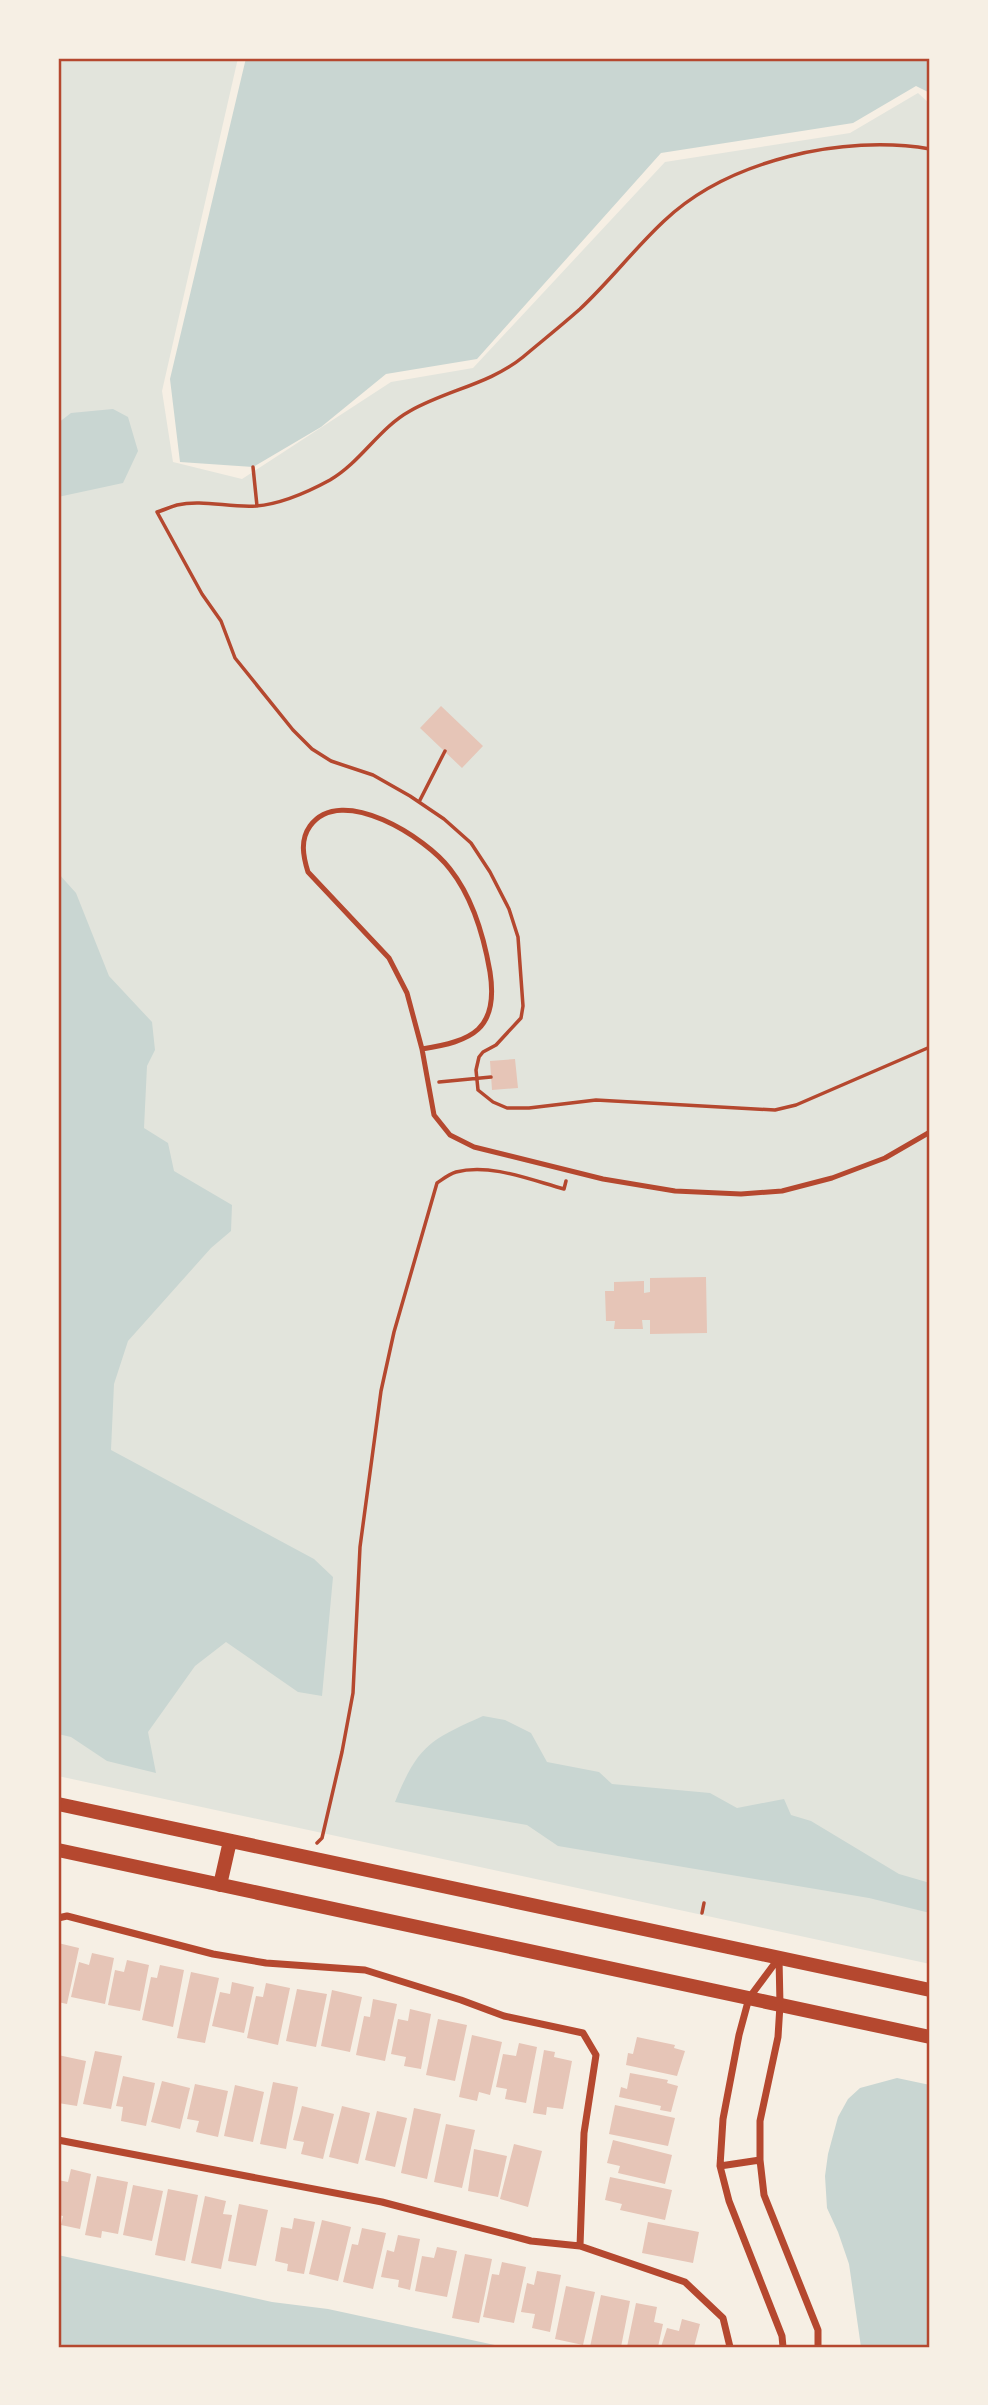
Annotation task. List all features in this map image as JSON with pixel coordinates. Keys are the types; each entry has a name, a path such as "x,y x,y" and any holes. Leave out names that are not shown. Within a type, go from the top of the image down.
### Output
{"main road":[{"path":"58,1804 930,1990"},
{"path":"220,1885 230,1841"},
{"path":"58,1850 930,2037"}],"street":[{"path":"58,1918 67,1916 213,1954 266,1963 365,1969 504,2016 583,2034 596,2055 584,2133 580,2246"},
{"path":"779,1958 749,1998 723,2119 720,2166 729,2201 782,2336 783,2347"},
{"path":"779,1958 778,2038 760,2121 760,2160 764,2194 818,2330 818,2347"},
{"path":"58,2140 382,2202 531,2241 580,2246 685,2282 723,2318 730,2347"},
{"path":"720,2166 760,2160"}],"lane":[{"path":"422,1049 453,1044 471,1037 482,1026 490,1011 492,988 486,948 472,908 450,869 422,843 379,818 350,809 331,810 316,818 306,832 303,854 308,872 389,958 407,993 422,1049 434,1115 450,1135 474,1147 569,1171 675,1191 741,1194 782,1191 832,1178 885,1158 930,1132"}],"path":[{"path":"930,149 906,144 870,144 809,152 747,169 703,190 665,220 581,308 521,359 495,376 407,412 361,457 333,478 296,497 257,506 178,505 157,512 202,594 221,621 235,658 292,730 312,749 331,761 373,775 444,819 471,843 490,872 509,909 518,937 523,1006 521,1018 496,1045 479,1057 476,1079 478,1090 484,1096 508,1108 596,1100 775,1111 796,1105 930,1047"},
{"path":"253,467 257,506"},
{"path":"419,802 445,751"},
{"path":"427,1084 491,1077"},
{"path":"302,1856 322,1838 342,1752 353,1693 360,1547 381,1391 394,1332 437,1183 454,1172 479,1170 500,1172 564,1189 569,1171"},
{"path":"702,1913 704,1903"}],"shaded area":[{"path":"58,58 238,58 162,391 173,462 242,479 391,382 473,368 665,162 850,133 918,93 930,104 930,1964 58,1776"},
{"path":"246,58 930,58 930,93 916,86 853,123 661,153 477,359 386,374 321,427 253,467 180,462 170,379"},
{"path":"113,409 128,417 138,451 123,483 58,497 58,423 71,413"},
{"path":"58,873 76,893 109,976 152,1022 155,1050 147,1066 144,1128 168,1143 174,1171 232,1205 231,1231 211,1248 128,1341 114,1384 111,1450 314,1559 333,1577 322,1696 298,1692 226,1642 195,1666 148,1732 156,1773 107,1761 71,1737 58,1734"},
{"path":"483,1716 505,1720 531,1733 547,1762 599,1772 612,1784 710,1793 737,1808 784,1799 791,1815 811,1821 899,1874 930,1883 930,1913 869,1898 558,1846 527,1825 395,1802 411,1768 428,1747 450,1732"},
{"path":"897,2078 930,2085 930,2347 861,2347 849,2264 827,2208 825,2176 838,2117 848,2099 860,2088"},
{"path":"58,2255 272,2302 328,2309 504,2347 73,2347 58,2344"}],"building":[{"path":"441,706 483,746 462,768 420,728"},
{"path":"515,1059 518,1088 492,1090 490,1061"},
{"path":"706,1277 707,1333 650,1334 650,1320 642,1320 643,1329 614,1329 615,1321 606,1321 605,1291 614,1291 614,1282 644,1281 644,1293 650,1292 650,1278"},
{"path":"58,1943 79,1948 67,2004 58,2002"},
{"path":"92,1953 114,1958 105,2004 71,1997 79,1962 89,1965"},
{"path":"127,1960 149,1965 140,2011 108,2005 115,1970 124,1972"},
{"path":"160,1965 184,1970 173,2027 142,2020 151,1977 157,1978"},
{"path":"191,1972 219,1978 205,2043 177,2038"},
{"path":"232,1982 254,1987 244,2033 212,2026 220,1992 230,1994"},
{"path":"266,1983 290,1988 278,2045 247,2038 256,1996 263,1997"},
{"path":"297,1989 327,1994 316,2047 286,2041"},
{"path":"332,1990 362,1997 350,2052 321,2046"},
{"path":"373,1999 397,2004 385,2061 356,2055 364,2016 370,2017"},
{"path":"410,2009 431,2014 421,2069 404,2066 406,2057 391,2054 398,2019 408,2021"},
{"path":"438,2019 467,2025 455,2081 426,2075"},
{"path":"472,2035 502,2042 490,2095 479,2092 477,2101 459,2097"},
{"path":"637,2037 675,2045 674,2048 685,2051 677,2076 626,2065 628,2053 633,2054"},
{"path":"519,2043 537,2047 526,2103 505,2099 507,2089 496,2087 503,2054 516,2056"},
{"path":"544,2050 555,2052 554,2057 572,2061 563,2109 547,2107 546,2115 533,2113"},
{"path":"95,2051 122,2056 111,2109 83,2104"},
{"path":"58,2055 86,2061 77,2106 58,2103"},
{"path":"630,2073 668,2080 667,2083 678,2086 671,2112 660,2110 661,2106 619,2097 621,2087 627,2089"},
{"path":"123,2076 155,2083 146,2126 121,2121 123,2107 116,2106"},
{"path":"162,2081 190,2088 180,2129 151,2122"},
{"path":"273,2082 298,2087 286,2149 260,2144"},
{"path":"195,2084 228,2091 218,2137 196,2132 199,2121 187,2119"},
{"path":"235,2085 264,2092 253,2142 224,2136"},
{"path":"615,2105 675,2118 668,2146 609,2134"},
{"path":"302,2106 334,2114 323,2159 301,2154 304,2142 293,2140"},
{"path":"342,2106 370,2113 358,2164 329,2157"},
{"path":"414,2108 441,2114 427,2179 401,2173"},
{"path":"377,2111 407,2118 395,2167 365,2160"},
{"path":"446,2124 475,2130 462,2188 434,2182"},
{"path":"613,2140 672,2155 665,2184 618,2173 620,2166 607,2163"},
{"path":"514,2144 542,2151 528,2207 500,2199"},
{"path":"474,2149 507,2156 498,2197 468,2191"},
{"path":"71,2169 91,2174 80,2229 61,2225 63,2216 58,2215 58,2180 68,2182"},
{"path":"97,2176 128,2182 118,2234 102,2231 101,2238 85,2235"},
{"path":"610,2177 672,2190 665,2220 620,2210 622,2204 605,2200"},
{"path":"133,2185 163,2191 152,2241 123,2235"},
{"path":"168,2189 198,2195 185,2261 155,2255"},
{"path":"205,2196 226,2201 223,2214 232,2215 221,2269 191,2263"},
{"path":"239,2204 268,2210 256,2266 228,2261"},
{"path":"294,2218 315,2222 304,2274 287,2271 288,2264 275,2261 281,2227 292,2229"},
{"path":"322,2220 351,2227 338,2281 309,2274"},
{"path":"648,2222 699,2232 693,2263 642,2253"},
{"path":"362,2228 386,2233 373,2289 343,2282 352,2244 358,2245"},
{"path":"398,2235 420,2239 410,2290 398,2287 399,2280 381,2277 387,2250 394,2252"},
{"path":"437,2247 457,2251 447,2297 415,2291 422,2256 434,2258"},
{"path":"465,2254 492,2259 479,2323 452,2318"},
{"path":"502,2262 526,2267 514,2323 483,2317 492,2274 499,2275"},
{"path":"537,2271 561,2275 550,2332 532,2328 535,2314 521,2312 527,2283 534,2285"},
{"path":"566,2286 595,2292 583,2345 555,2339"},
{"path":"601,2295 630,2301 621,2347 590,2347"},
{"path":"636,2303 657,2307 654,2322 663,2324 658,2347 627,2347"},
{"path":"682,2319 700,2324 694,2347 661,2347 667,2328 679,2331"}]}
